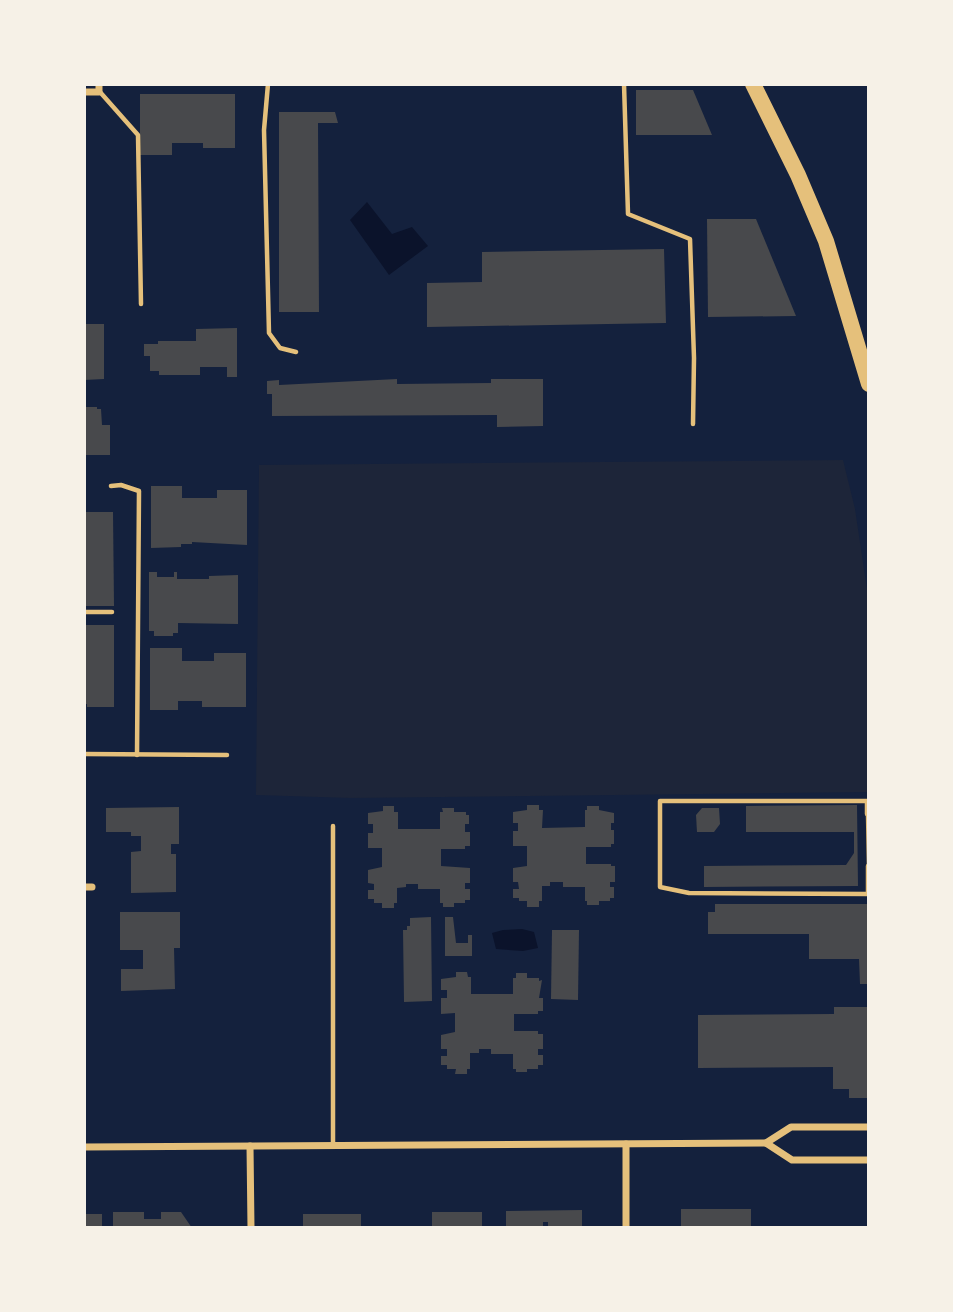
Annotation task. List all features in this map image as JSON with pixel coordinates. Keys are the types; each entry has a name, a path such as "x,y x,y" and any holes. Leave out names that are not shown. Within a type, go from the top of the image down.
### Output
{"main road":[{"path":"753,84 798,175 826,241 869,384"}],"street":[{"path":"84,92 99,88"},
{"path":"84,1147 766,1143 791,1127 869,1127"},
{"path":"766,1143 792,1160 869,1160"},
{"path":"626,1144 626,1228"},
{"path":"250,1146 251,1228"}],"lane":[{"path":"268,84 264,130 269,333 280,348 296,352"},
{"path":"99,88 138,135 141,304"},
{"path":"111,486 121,485 139,491 137,755"},
{"path":"84,612 112,612"},
{"path":"84,754 227,755"},
{"path":"660,801 867,801 868,814 868,894 689,893 660,887 660,801"},
{"path":"333,826 333,1146"}],"path":[{"path":"624,84 628,214 690,239 694,424"}],"shaded area":[{"path":"367,202 392,234 412,227 428,246 389,275 350,220"},
{"path":"843,460 855,509 869,603 869,792 351,798 256,795 259,465"},
{"path":"522,929 534,932 538,948 523,951 496,949 492,933"}],"building":[{"path":"636,90 693,90 712,135 636,135"},
{"path":"140,94 235,94 235,148 203,148 203,143 172,143 172,155 140,155"},
{"path":"279,112 335,112 338,123 318,123 319,312 279,312"},
{"path":"707,219 756,219 796,316 708,317"},
{"path":"664,249 666,323 427,327 427,283 482,282 482,252"},
{"path":"84,324 104,324 104,379 84,380"},
{"path":"237,328 237,377 227,377 227,367 200,367 200,375 159,375 159,371 150,371 150,356 144,356 144,344 158,344 158,341 196,341 196,329"},
{"path":"397,379 397,384 491,383 491,379 543,379 543,426 497,427 497,415 272,416 272,394 267,394 267,381 279,380 279,385"},
{"path":"84,407 101,409 102,425 110,425 110,455 84,455"},
{"path":"151,486 182,486 182,498 217,498 217,490 247,490 247,545 192,542 181,544 181,547 151,548"},
{"path":"84,512 113,512 114,606 84,606"},
{"path":"149,572 157,572 157,577 174,577 174,572 177,572 177,579 238,575 238,624 178,623 178,633 173,633 173,636 154,636 154,631 149,631"},
{"path":"84,625 114,625 114,707 87,707 87,704 84,704"},
{"path":"150,648 182,648 182,661 214,661 214,653 246,653 246,707 202,707 202,701 178,701 178,710 150,710"},
{"path":"527,805 539,805 539,810 543,810 542,828 585,827 587,806 599,806 599,810 614,813 611,830 614,830 614,844 611,844 611,847 586,847 586,864 615,866 615,882 610,882 610,887 614,887 614,898 610,898 610,901 599,901 599,905 587,905 585,887 563,887 563,882 550,882 550,886 542,886 542,901 539,901 539,907 527,907 527,901 513,898 513,889 519,889 518,882 513,882 513,868 527,866 527,846 513,846 513,831 518,831 518,823 513,823 513,812 527,810"},
{"path":"857,805 858,886 704,887 704,866 846,865 854,853 854,832 746,832 746,806"},
{"path":"383,806 394,806 394,812 398,812 398,829 440,829 442,808 454,808 454,812 466,812 466,815 469,815 465,832 470,832 470,846 465,846 465,849 441,849 441,866 470,868 470,883 465,883 465,889 470,889 470,900 454,903 454,907 443,907 443,903 440,903 440,889 418,889 418,884 406,884 406,887 397,888 397,903 394,903 394,908 382,908 382,903 374,903 374,899 368,899 368,890 374,890 374,884 368,883 368,870 382,867 382,848 368,848 368,833 373,833 373,824 368,824 368,813 383,811"},
{"path":"179,807 179,844 171,844 171,854 176,854 176,892 131,893 131,852 141,851 141,836 131,836 131,832 106,832 106,808"},
{"path":"702,808 719,808 720,824 714,832 697,832 696,815"},
{"path":"715,904 869,904 869,984 860,984 859,959 809,959 809,934 708,934 708,912 715,912"},
{"path":"120,912 180,912 180,948 174,948 175,989 121,991 121,969 143,969 143,950 120,950"},
{"path":"431,917 432,1001 404,1002 403,930 410,926 410,918"},
{"path":"445,917 453,917 456,943 468,943 468,935 472,935 472,956 445,956"},
{"path":"552,930 579,930 578,1000 551,999"},
{"path":"456,972 467,972 468,977 471,977 471,994 513,994 513,978 516,978 516,973 527,973 527,978 542,980 539,998 543,998 543,1011 538,1011 538,1014 514,1014 514,1031 538,1031 538,1034 543,1034 543,1049 538,1049 538,1055 543,1055 543,1065 538,1065 538,1069 527,1069 527,1072 516,1072 516,1069 513,1069 513,1054 491,1054 491,1049 479,1049 479,1053 470,1053 470,1069 467,1069 467,1074 455,1074 456,1069 447,1069 447,1065 441,1065 441,1056 447,1056 447,1049 441,1049 441,1035 455,1032 455,1013 441,1014 441,998 447,998 447,990 441,990 441,979 456,977"},
{"path":"834,1007 869,1007 869,1098 849,1098 849,1089 833,1089 833,1067 698,1068 698,1015 834,1014"},
{"path":"681,1209 751,1209 751,1228 681,1228"},
{"path":"582,1210 582,1228 548,1228 548,1222 543,1222 543,1228 506,1228 506,1211"},
{"path":"113,1212 144,1212 144,1219 161,1219 161,1212 181,1212 192,1228 113,1228"},
{"path":"432,1212 482,1212 482,1228 432,1228"},
{"path":"84,1214 102,1214 102,1228 84,1228"},
{"path":"303,1214 361,1214 361,1228 303,1228"}]}
